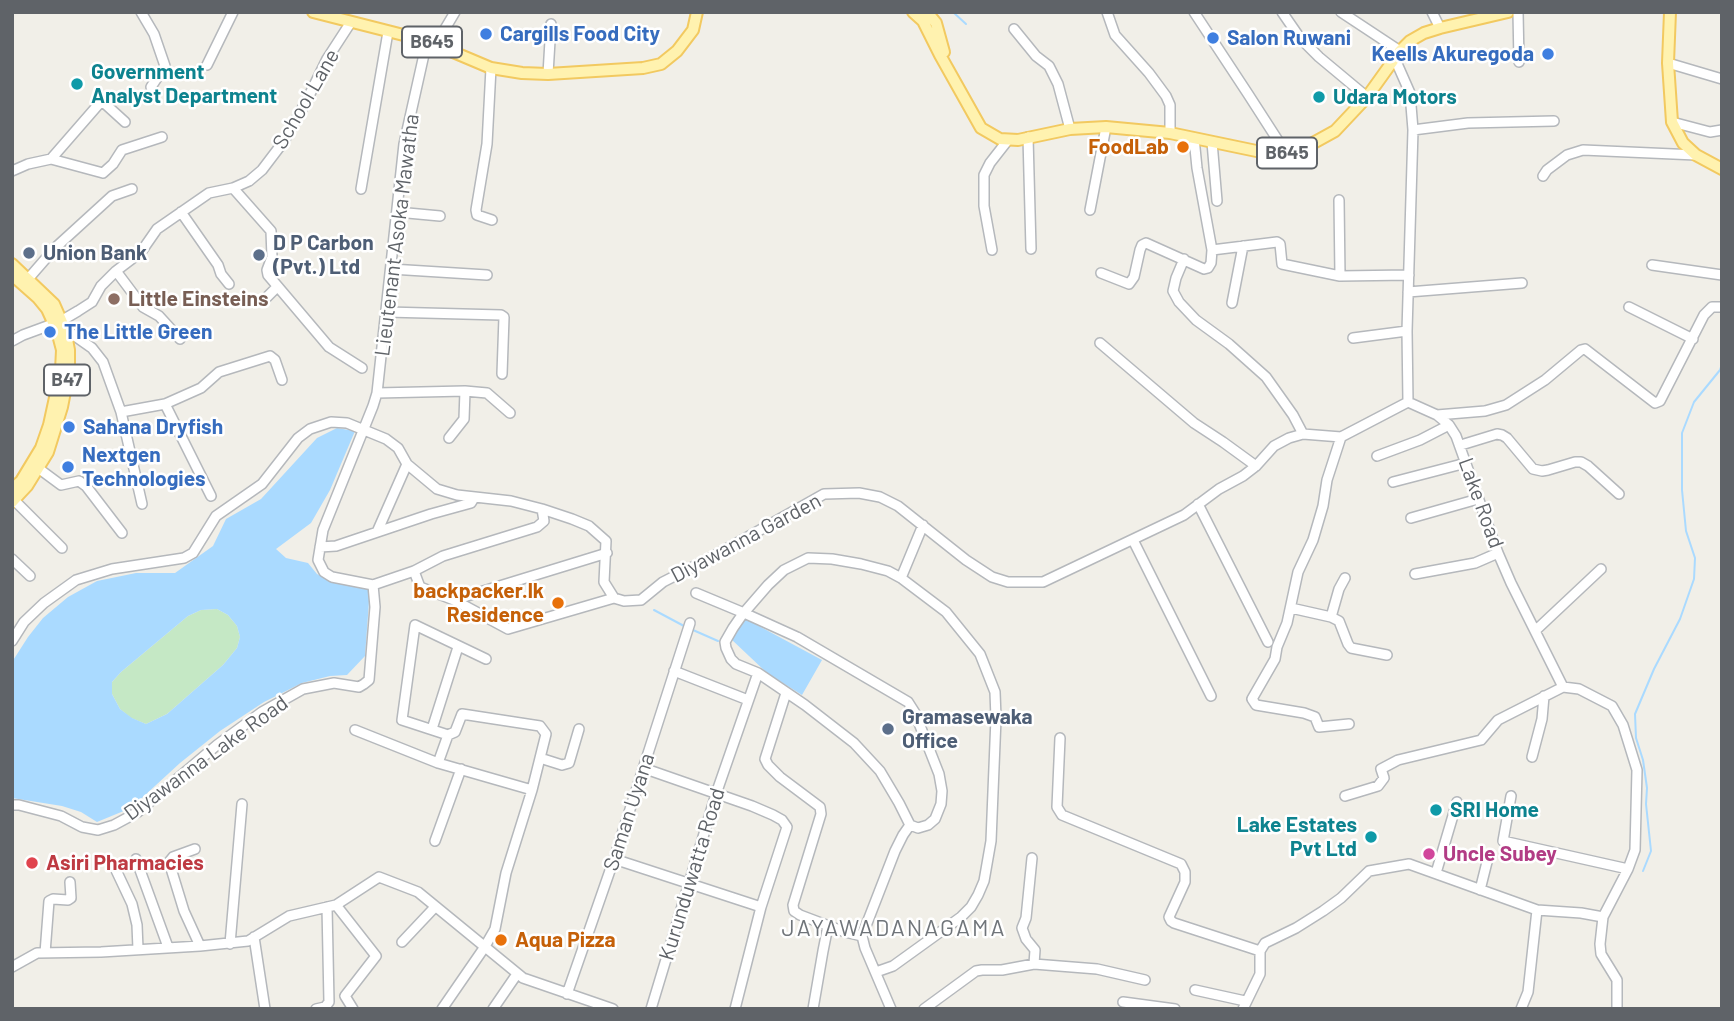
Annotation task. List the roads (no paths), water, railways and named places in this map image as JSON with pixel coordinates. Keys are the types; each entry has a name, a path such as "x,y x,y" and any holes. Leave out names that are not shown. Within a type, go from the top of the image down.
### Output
{"main road":[{"name":"B645","path":"313,12 334,15 351,22 431,42 491,68 548,74 643,68 661,64 677,51 693,30 697,12"},
{"path":"913,12 923,21 981,128 1000,139 1008,140"},
{"path":"928,12 936,23 950,71"},
{"name":"B645","path":"1008,140 1106,127 1170,133 1266,153 1286,153 1306,147 1335,131 1367,97 1410,41 1440,28 1508,12"},
{"path":"1670,12 1668,63 1672,122 1683,143 1696,155 1722,169"},
{"name":"B47","path":"12,264 54,304 62,350 61,370 49,425 41,449 13,497"},
{"name":"B47","path":"12,275 47,309 69,350 69,371 62,408 48,452 27,486 13,497"}],"street":[{"path":"141,12 154,34 165,66 151,88"},
{"path":"207,65 233,12"},
{"name":"Lieutenant Asoka Mawatha","path":"363,429 377,393 404,144 431,42 455,12"},
{"path":"1108,12 1115,35 1167,96 1170,105 1170,133"},
{"path":"1194,12 1286,153"},
{"path":"1282,12 1300,38 1367,97"},
{"path":"1184,259 1175,278 1173,291 1179,302 1196,320 1229,344 1266,377 1303,434 1341,437 1408,402 1407,331 1413,130 1410,93 1397,55 1341,12"},
{"path":"1432,12 1440,28"},
{"path":"1518,12 1519,62"},
{"name":"School Lane","path":"12,341 23,335 59,327 92,302 101,286 141,252 158,229 209,193 233,188 249,181 262,170 284,141 327,59 351,22"},
{"path":"548,74 551,24"},
{"path":"1014,29 1036,56 1049,66 1058,84 1070,130"},
{"path":"361,189 388,32"},
{"path":"1668,63 1722,79"},
{"path":"491,68 486,144 476,210 477,215 492,220"},
{"path":"51,159 103,102 125,122"},
{"path":"1413,130 1468,123 1554,121"},
{"path":"1672,122 1710,131 1722,130"},
{"path":"1090,209 1106,127"},
{"path":"12,171 51,159 103,173 122,150 162,137"},
{"path":"1028,137 1031,249"},
{"path":"1101,273 1129,284 1134,277 1142,245 1146,243 1203,269 1208,268 1212,250 1196,169 1194,138"},
{"path":"992,250 984,206 984,175 1008,140"},
{"path":"1212,142 1217,201"},
{"path":"1543,176 1567,155 1583,150 1696,155"},
{"path":"28,279 55,248 112,196 132,188"},
{"path":"233,188 271,231 272,257 268,275 329,347 362,368"},
{"path":"1339,200 1340,276"},
{"path":"181,212 229,285"},
{"path":"397,212 440,216"},
{"path":"1212,250 1277,242 1280,244 1282,264 1340,276 1409,275"},
{"path":"1232,303 1243,246"},
{"path":"1652,265 1722,275"},
{"path":"391,269 487,275"},
{"path":"116,271 143,307 159,316 180,340"},
{"path":"1408,292 1522,283"},
{"path":"264,300 277,287"},
{"path":"1629,307 1693,339"},
{"path":"1437,415 1485,411 1506,405 1545,380 1581,349 1585,349 1655,403 1660,401 1704,315 1712,307 1722,307"},
{"path":"387,312 501,315 504,317 502,374"},
{"path":"59,327 92,348 103,362 121,412 142,504"},
{"path":"1353,338 1407,331"},
{"path":"1100,343 1194,424 1256,466"},
{"path":"121,412 165,404 201,388 219,372 271,356 282,380"},
{"path":"449,438 464,419 465,391"},
{"path":"377,393 487,393 510,413"},
{"name":"Lake Road","path":"1408,402 1437,415 1450,425 1461,445 1498,553 1563,687"},
{"path":"165,404 211,496"},
{"path":"12,641 24,622 44,603 76,580 112,569 184,558 193,553 216,516 262,484 298,438 310,429 331,422 347,423 386,439 398,448 407,464 438,489 474,498 511,501 589,526 606,541 604,582 614,598"},
{"path":"1377,456 1450,425"},
{"path":"363,429 323,530 318,560 324,572 332,577 373,585 414,571 443,556 537,527 544,521 542,509"},
{"name":"Diyawanna Garden","path":"414,571 420,587 454,600 508,629 614,598 624,601 641,600 663,582 824,494 859,493 880,497 898,506 965,560 992,578 1008,582 1043,582 1184,515 1219,489 1243,476 1275,446 1303,434"},
{"path":"1461,445 1497,434 1502,435 1533,469 1542,471 1581,462 1619,494"},
{"path":"1341,437 1327,480 1316,528 1298,572 1291,608 1275,659 1252,699 1255,705 1315,717 1319,727 1349,724"},
{"path":"1393,482 1466,463"},
{"path":"377,532 407,464"},
{"path":"38,468 61,485 79,481 86,486 122,533"},
{"path":"13,497 62,548"},
{"path":"320,547 336,546 431,513 471,503 474,498"},
{"path":"1411,519 1478,499"},
{"path":"1198,504 1268,642"},
{"path":"901,578 923,525"},
{"path":"1133,540 1211,696"},
{"path":"454,600 607,553"},
{"path":"1415,574 1475,563 1498,553"},
{"path":"696,593 744,612 797,637 908,702 925,737 942,790 941,804 935,819 918,828 910,825 890,787 867,757 831,724 758,673 736,664 725,642 744,612 784,570 808,558 832,559 888,571 901,578 946,612 980,654 995,692 996,730 991,841 984,881 971,907 961,917 909,956 876,972"},
{"path":"12,559 30,576"},
{"path":"1535,631 1601,569"},
{"path":"1331,617 1345,578"},
{"name":"Diyawanna Lake Road","path":"12,805 61,816 82,827 98,830 114,825 138,812 217,745 262,712 303,689 334,683 359,687 364,684 369,680 375,607 373,585"},
{"path":"1291,608 1339,621 1351,648 1387,655"},
{"path":"442,1009 495,929 506,873 546,734 540,726 462,714 455,732 448,735 402,720 415,625 486,659"},
{"name":"Saman Uyana","path":"571,1009 571,995 689,626"},
{"path":"432,729 458,647"},
{"path":"674,671 748,700"},
{"name":"Kurunduwatta Road","path":"651,1009 716,794 758,673"},
{"path":"1345,796 1377,786 1384,778 1381,769 1398,760 1481,740 1498,720 1563,687 1579,689 1612,706 1623,725 1637,771 1635,850 1603,918 1600,944 1601,954 1618,980 1617,1009"},
{"path":"786,693 765,759 780,776 820,807 821,814 793,905 794,911 828,926 862,936"},
{"path":"1532,757 1542,719 1544,696"},
{"path":"540,758 562,765 569,763 579,729"},
{"path":"355,730 438,763 532,790"},
{"path":"438,763 448,735"},
{"path":"1060,738 1057,807 1062,815 1181,864 1185,872 1185,882 1169,917 1171,920 1260,951"},
{"path":"643,768 752,806 773,815 787,827 761,907 735,1009"},
{"path":"435,841 461,769"},
{"path":"1511,796 1503,841 1628,869"},
{"path":"1437,873 1457,802"},
{"path":"230,944 242,804"},
{"path":"893,1009 862,936 895,851 910,825"},
{"path":"195,849 173,857 169,862 184,911 200,946"},
{"path":"1480,890 1489,854"},
{"path":"1032,858 1026,918 1022,928 1026,939 1035,950 1034,964"},
{"path":"136,859 168,947"},
{"path":"614,859 761,907"},
{"path":"1195,990 1244,1005 1260,974 1260,951 1265,943 1323,911 1369,872 1409,864 1537,910 1581,913 1603,918"},
{"path":"116,868 132,904 137,925 138,949"},
{"path":"12,967 37,953 101,952 248,941 289,916 332,906 379,877 418,892 517,974 535,984 613,1009"},
{"path":"45,953 49,901 71,898 70,882"},
{"path":"316,1009 325,1007 329,1002 332,906"},
{"path":"332,906 376,956 345,996 353,1009"},
{"path":"402,942 435,907"},
{"path":"1521,1009 1528,992 1537,910"},
{"path":"813,1009 828,926"},
{"path":"254,937 265,1009"},
{"path":"924,1009 976,971 982,970 1002,970 1034,964 1097,969 1145,980"},
{"path":"493,1009 517,974"},
{"path":"1123,1002 1174,1009"}],"water":[{"path":"337,428 355,431 330,490 311,523 276,549 286,558 308,563 317,574 330,581 370,588 365,656 347,675 302,683 264,702 220,731 131,808 97,822 81,812 62,806 12,798 12,662 43,618 68,597 97,581 136,573 175,573 213,546 226,519 261,499 317,438","holes":["217,609 228,615 237,626 240,637 237,648 223,665 167,714 146,724 120,709 112,694 112,682 121,672 188,616 201,610"]},
{"path":"744,618 822,660 802,695 767,673 731,639"}],"waterway":[{"path":"953,12 966,24"},
{"path":"1643,871 1651,851 1647,788 1643,760 1636,738 1635,714 1680,619 1694,579 1695,558 1686,531 1682,490 1682,433 1694,402 1722,364"},
{"path":"654,610 684,626"},
{"path":"693,630 718,641"}],"place":[{"name":"Cargills Food City","path":"486,34"},
{"name":"Salon Ruwani","path":"1213,38"},
{"name":"Keells Akuregoda","path":"1548,54"},
{"name":"Government Analyst Department","path":"77,84"},
{"name":"Udara Motors","path":"1319,97"},
{"name":"FoodLab","path":"1183,147"},
{"name":"Union Bank","path":"29,253"},
{"name":"D P Carbon (Pvt.) Ltd","path":"259,255"},
{"name":"Little Einsteins","path":"114,299"},
{"name":"The Little Green","path":"50,332"},
{"name":"Sahana Dryfish","path":"69,427"},
{"name":"Nextgen Technologies","path":"68,467"},
{"name":"backpacker.lk Residence","path":"558,603"},
{"name":"Gramasewaka Office","path":"888,729"},
{"name":"SRI Home","path":"1436,810"},
{"name":"Lake Estates Pvt Ltd","path":"1371,837"},
{"name":"Uncle Subey","path":"1429,854"},
{"name":"Asiri Pharmacies","path":"32,863"},
{"name":"Aqua Pizza","path":"501,940"}],"district":[{"name":"JAYAWADANAGAMA","path":"894,928"}]}
